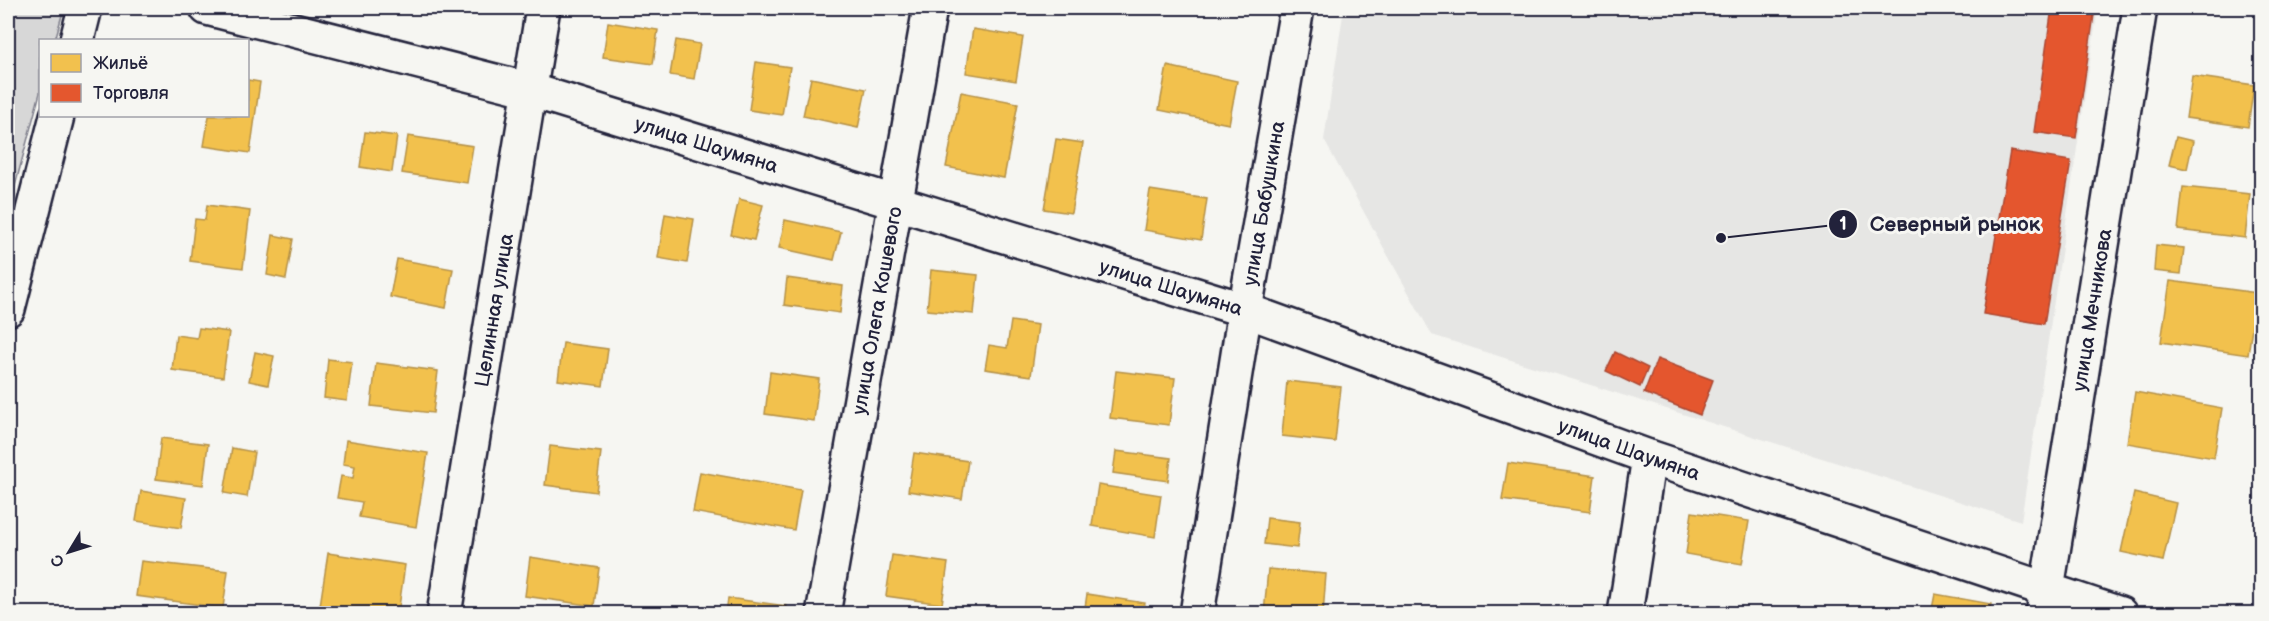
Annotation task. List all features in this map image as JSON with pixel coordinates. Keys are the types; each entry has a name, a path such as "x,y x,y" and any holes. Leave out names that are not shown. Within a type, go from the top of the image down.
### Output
{"street":[{"path":"77,39 85,8"},
{"name":"улица Шаумяна","path":"207,8 530,90 1245,310 2045,601 2120,614"},
{"name":"Целинная улица","path":"444,614 543,8"},
{"name":"улица Олега Кошевого","path":"823,614 930,8"},
{"name":"улица Бабушкина","path":"1197,614 1245,310 1297,8"},
{"name":"улица Мечникова","path":"2045,601 2140,8"},
{"path":"8,309 57,117"},
{"path":"1625,614 1649,457"}],"shaded area":[{"path":"8,8 64,8 55,39 39,39 39,97 8,212"},
{"path":"1344,8 2098,8 2021,521 1432,335 1324,140"}],"building: Жильё":[{"path":"460,8 491,8 490,13"},
{"path":"608,22 658,30 653,64 603,57"},
{"path":"973,29 1023,37 1016,81 966,73"},
{"path":"676,40 700,44 694,79 670,75"},
{"path":"756,62 790,67 782,115 749,110"},
{"path":"1167,66 1237,81 1229,124 1159,110"},
{"path":"2192,76 2254,85 2248,127 2186,118"},
{"path":"811,78 866,89 858,128 803,116"},
{"path":"249,80 260,82 250,153 204,146 209,117 249,117"},
{"path":"961,92 1018,103 1004,178 946,167"},
{"path":"365,132 397,136 392,172 360,167"},
{"path":"408,136 473,146 467,183 402,173"},
{"path":"2176,137 2193,141 2187,169 2169,165"},
{"path":"1056,139 1083,143 1071,213 1044,209"},
{"path":"2183,187 2250,194 2245,238 2178,230"},
{"path":"1150,190 1207,199 1201,240 1144,230"},
{"path":"739,199 763,205 754,240 731,235"},
{"path":"207,205 250,211 243,268 190,261 195,219 205,220"},
{"path":"665,214 694,219 687,263 658,258"},
{"path":"785,220 841,232 834,260 779,248"},
{"path":"273,235 293,239 286,279 267,275"},
{"path":"2156,245 2184,248 2181,274 2154,271"},
{"path":"397,259 453,269 446,308 390,297"},
{"path":"931,270 978,275 974,314 927,310"},
{"path":"787,278 843,286 840,313 784,305"},
{"path":"2170,281 2257,293 2248,355 2161,342"},
{"path":"1011,321 1038,325 1031,376 985,369 989,345 1007,348"},
{"path":"199,328 229,332 223,377 172,370 176,335 197,338"},
{"path":"563,343 608,349 603,386 558,380"},
{"path":"255,352 274,356 268,385 249,381"},
{"path":"328,359 352,362 347,401 324,398"},
{"path":"376,363 438,371 433,413 371,406"},
{"path":"1116,371 1175,378 1169,425 1110,418"},
{"path":"770,372 819,379 814,421 765,414"},
{"path":"1287,381 1341,387 1335,442 1282,436"},
{"path":"2135,392 2222,408 2214,458 2127,443"},
{"path":"161,438 208,444 203,485 156,479"},
{"path":"346,440 428,453 416,527 359,517 362,502 337,498 341,476 353,478 355,466 343,464"},
{"path":"550,446 601,452 596,492 545,485"},
{"path":"232,448 254,452 247,497 224,493"},
{"path":"1116,451 1171,458 1168,481 1113,473"},
{"path":"914,453 968,461 962,499 908,491"},
{"path":"1508,463 1595,476 1590,512 1502,500"},
{"path":"700,472 801,490 794,530 693,512"},
{"path":"1098,485 1161,495 1155,537 1092,526"},
{"path":"141,491 186,498 181,528 136,521"},
{"path":"2134,493 2176,503 2163,561 2121,552"},
{"path":"1692,512 1749,521 1742,564 1686,554"},
{"path":"1267,518 1300,522 1297,548 1264,544"},
{"path":"328,553 405,565 398,614 370,614 320,606"},
{"path":"892,555 948,563 942,604 886,596"},
{"path":"530,557 599,568 594,606 525,596"},
{"path":"141,561 228,571 223,608 136,596"},
{"path":"1268,569 1326,574 1323,614 1264,614"},
{"path":"1087,594 1145,603 1143,614 1084,614"},
{"path":"1935,594 1991,604 1989,614 1931,614"},
{"path":"728,598 786,606 785,614 726,614"}],"building: Торговля":[{"path":"2052,8 2095,8 2076,138 2034,132"},
{"path":"2010,151 2071,161 2044,324 1983,314"},
{"path":"1615,352 1648,368 1640,387 1606,371"},
{"path":"1657,359 1713,380 1700,415 1644,393"}],"place":[{"name":"Северный рынок","path":"1721,238"}]}
